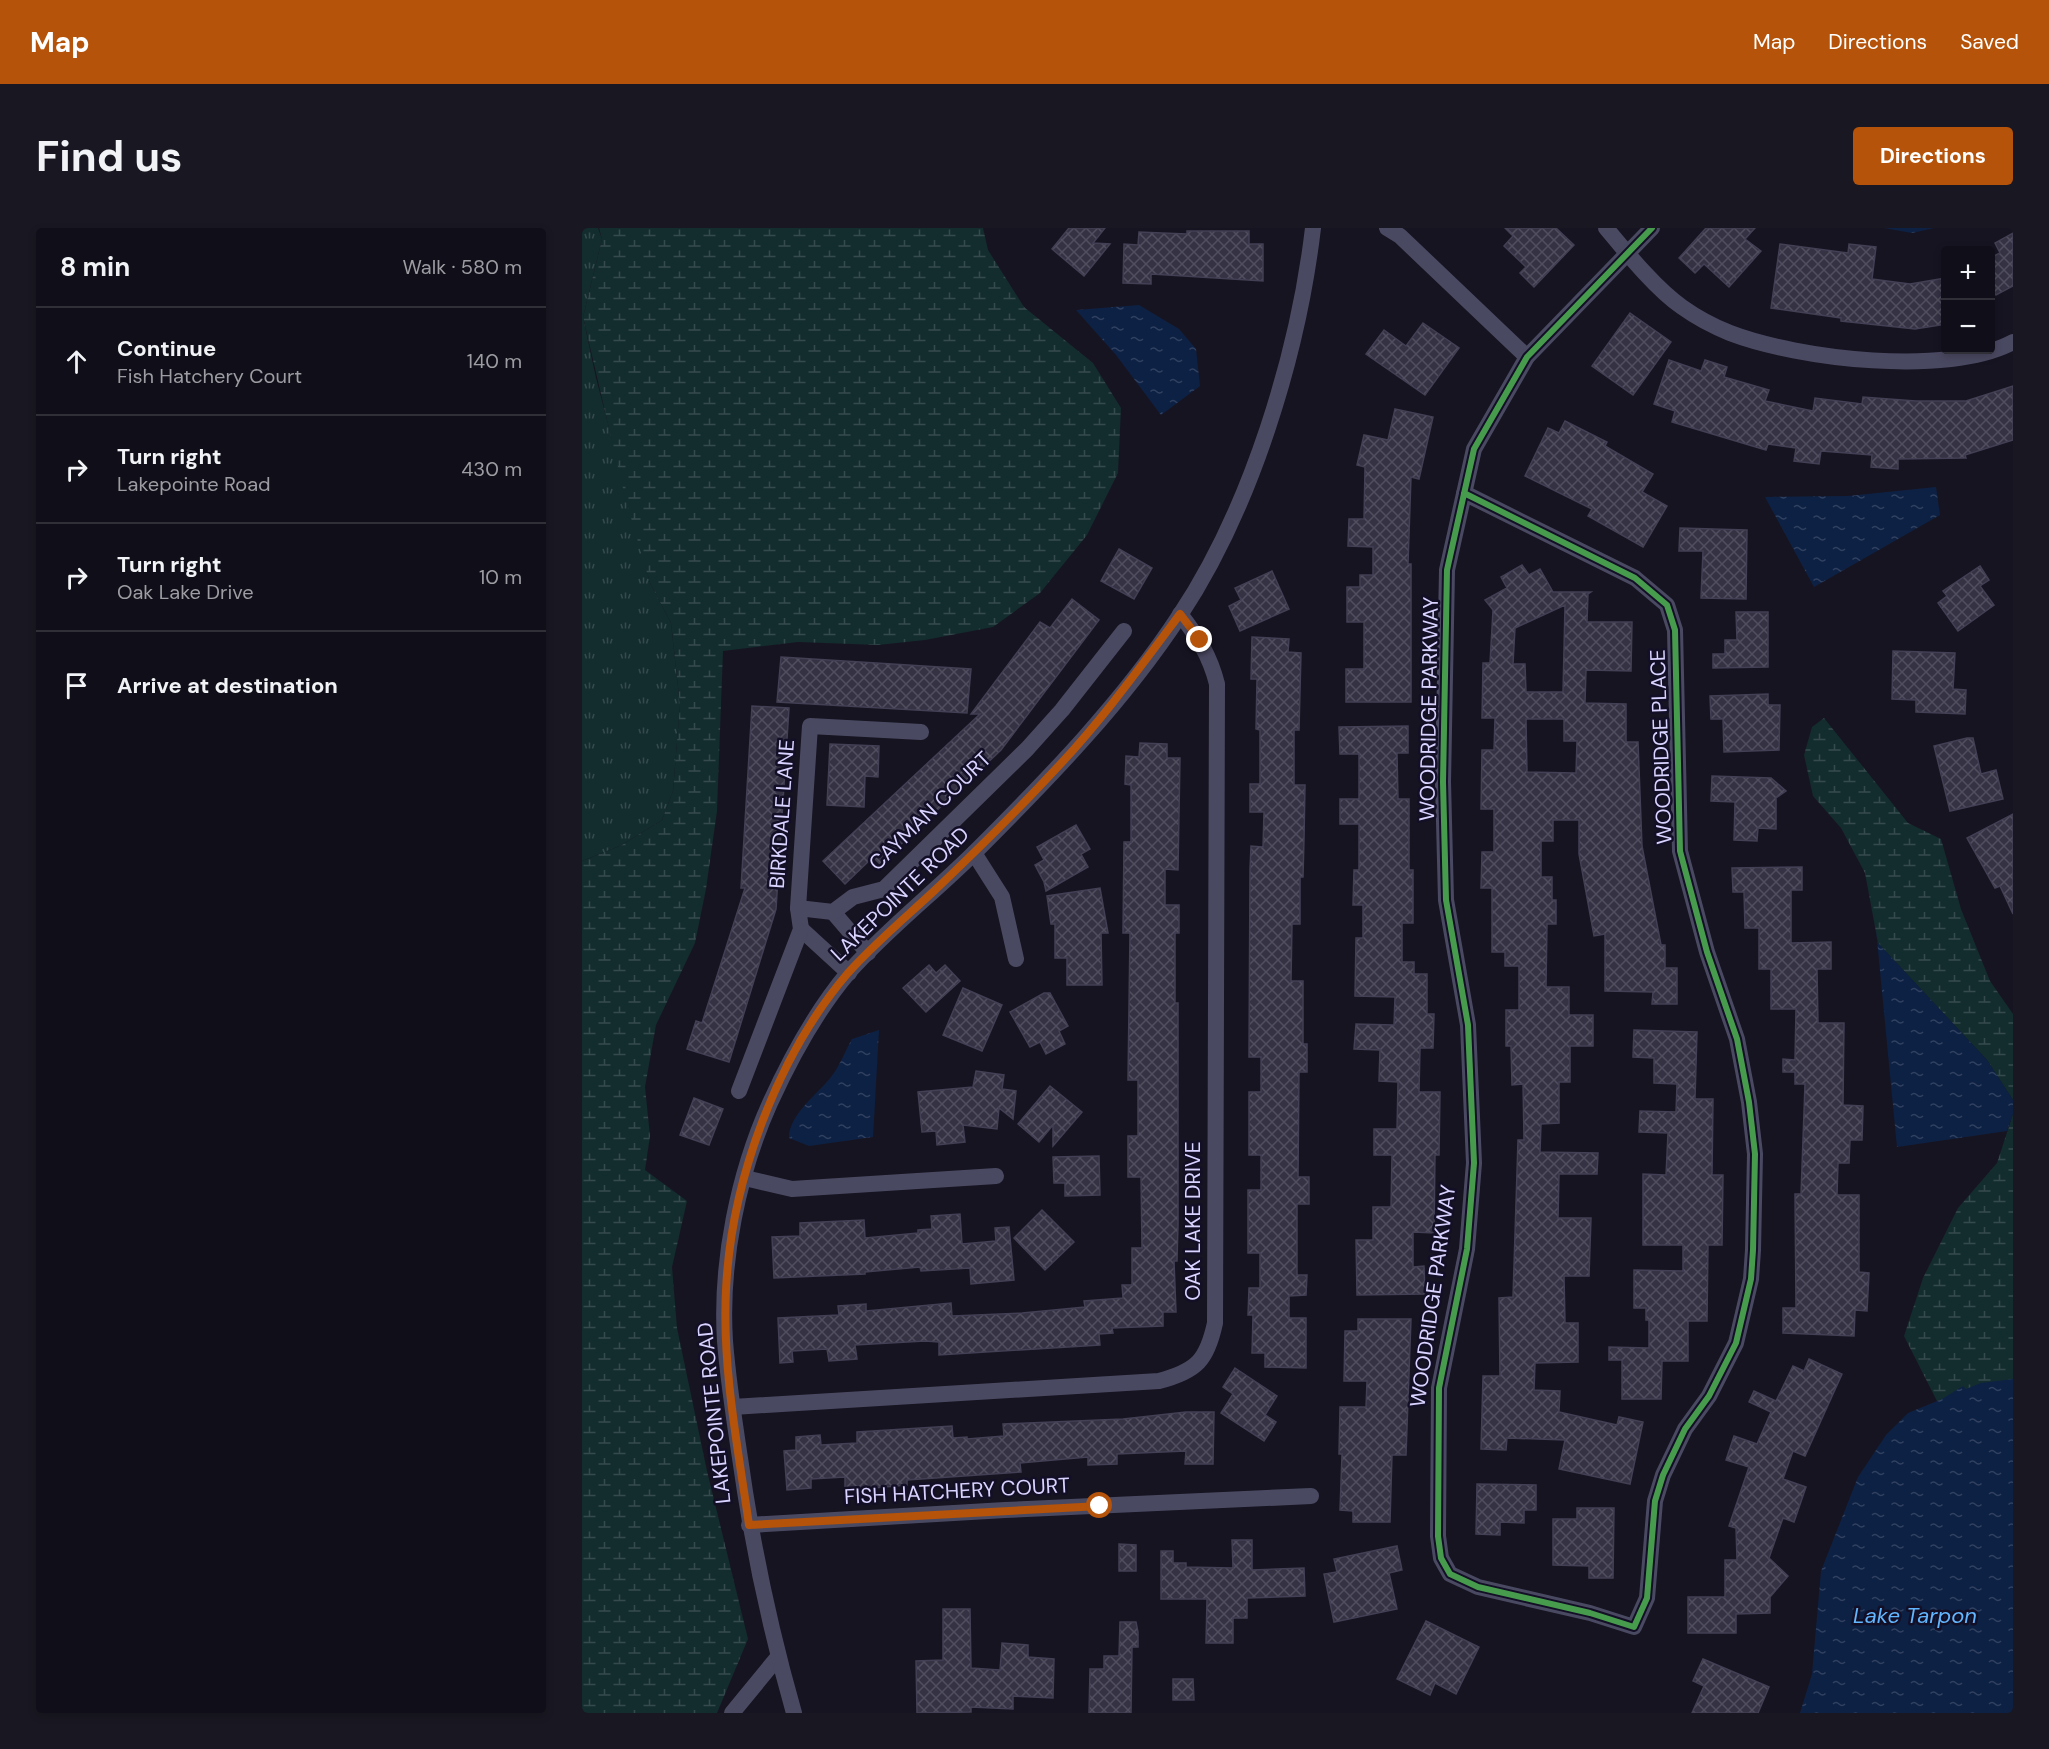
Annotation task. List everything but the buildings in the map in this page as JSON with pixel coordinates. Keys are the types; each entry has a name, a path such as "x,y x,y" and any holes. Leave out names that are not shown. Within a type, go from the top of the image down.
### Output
{"street":[{"name":"LAKEPOINTE ROAD","path":"778,1657 749,1525 725,1338 726,1289 730,1252 745,1178 770,1104 808,1031 849,973 974,853 1054,771 1117,698 1180,614 1221,538 1266,433 1296,329 1313,228"},
{"path":"1387,228 1400,236 1527,357"},
{"path":"1606,228 1627,254 1681,307 1730,333 1795,351 1926,363 1998,350 2013,342"},
{"name":"WOODRIDGE PARKWAY","path":"1634,1627 1590,1613 1478,1587 1450,1574 1441,1558 1438,1536 1439,1388 1467,1249 1474,1162 1468,1025 1446,900 1443,782 1447,570 1474,449 1527,357 1652,228"},
{"name":"WOODRIDGE PLACE","path":"1464,493 1635,578 1667,605 1675,630 1680,851 1707,952 1737,1038 1749,1102 1755,1154 1752,1269 1746,1309 1736,1343 1720,1376 1684,1428 1663,1475 1655,1501 1647,1598 1634,1627"},
{"name":"OAK LAKE DRIVE","path":"733,1407 1160,1381 1179,1376 1197,1365 1210,1348 1215,1323 1216,684 1211,661 1200,640 1180,614"},
{"name":"CAYMAN COURT","path":"833,912 853,897 884,889 1034,741 1062,710 1124,631"},
{"name":"BIRKDALE LANE","path":"798,908 810,726 921,732"},
{"path":"974,853 1002,897 1016,959"},
{"path":"740,1091 801,929 798,908 833,912 868,953"},
{"path":"801,929 849,973"},
{"path":"745,1178 792,1189 996,1176"},
{"name":"FISH HATCHERY COURT","path":"749,1525 1311,1496"},
{"path":"732,1713 778,1657"},
{"path":"778,1657 794,1713"}],"green space":[{"path":"582,228 598,228 602,239 583,317 596,378 650,583 671,623 680,705 673,791 662,820 622,845 582,861"},
{"path":"599,228 983,228 988,250 1024,307 1093,363 1121,408 1118,473 1087,535 1040,593 993,627 925,640 878,645 798,642 723,651 717,811 706,889 695,943 656,1025 645,1087 650,1136 645,1170 687,1201 672,1267 677,1328 707,1471 748,1639 717,1713 582,1713 582,861 622,845 662,820 673,791 680,705 671,623 650,583 625,497 583,317 602,239"},
{"path":"1824,718 1908,823 1941,839 1961,909 1990,981 2013,1014 2013,1100 1987,1060 1878,943 1865,873 1841,828 1813,796 1804,755 1812,727"},
{"path":"2013,1114 2013,1391 1938,1403 1904,1336 1923,1278 1958,1208 1997,1163"}],"water":[{"path":"1884,228 1934,228 1912,233"},
{"path":"1139,305 1179,329 1196,349 1200,386 1161,415 1116,355 1076,310"},
{"path":"1936,487 1940,515 1814,587 1765,497 1848,496"},
{"path":"1876,929 1878,943 1987,1060 2013,1100 2013,1114 2007,1131 1897,1147"},
{"path":"879,1030 873,1137 809,1146 789,1138 790,1129 799,1113 834,1073 852,1039"},
{"name":"Lake Tarpon","path":"2013,1379 2013,1713 1800,1713 1812,1674 1821,1571 1858,1477 1886,1435 1908,1413 1942,1399 1963,1386 1966,1389 1981,1383"}],"cycle path":[{"path":"1464,493 1635,578 1667,605 1675,630 1680,851 1707,952 1737,1039 1749,1102 1755,1154 1751,1279 1736,1343 1709,1396 1685,1429 1663,1475 1655,1501 1647,1598 1634,1627 1590,1613 1478,1587 1450,1574 1441,1558 1438,1536 1439,1388 1467,1249 1474,1163 1468,1025 1446,900 1443,782 1447,570 1474,449 1527,357 1652,228"}],"route":[{"path":"1100,1506 749,1525 725,1338 726,1289 730,1252 745,1178 770,1104 808,1031 829,998 868,953 974,853 1054,771 1117,698 1180,614 1200,640"}]}
